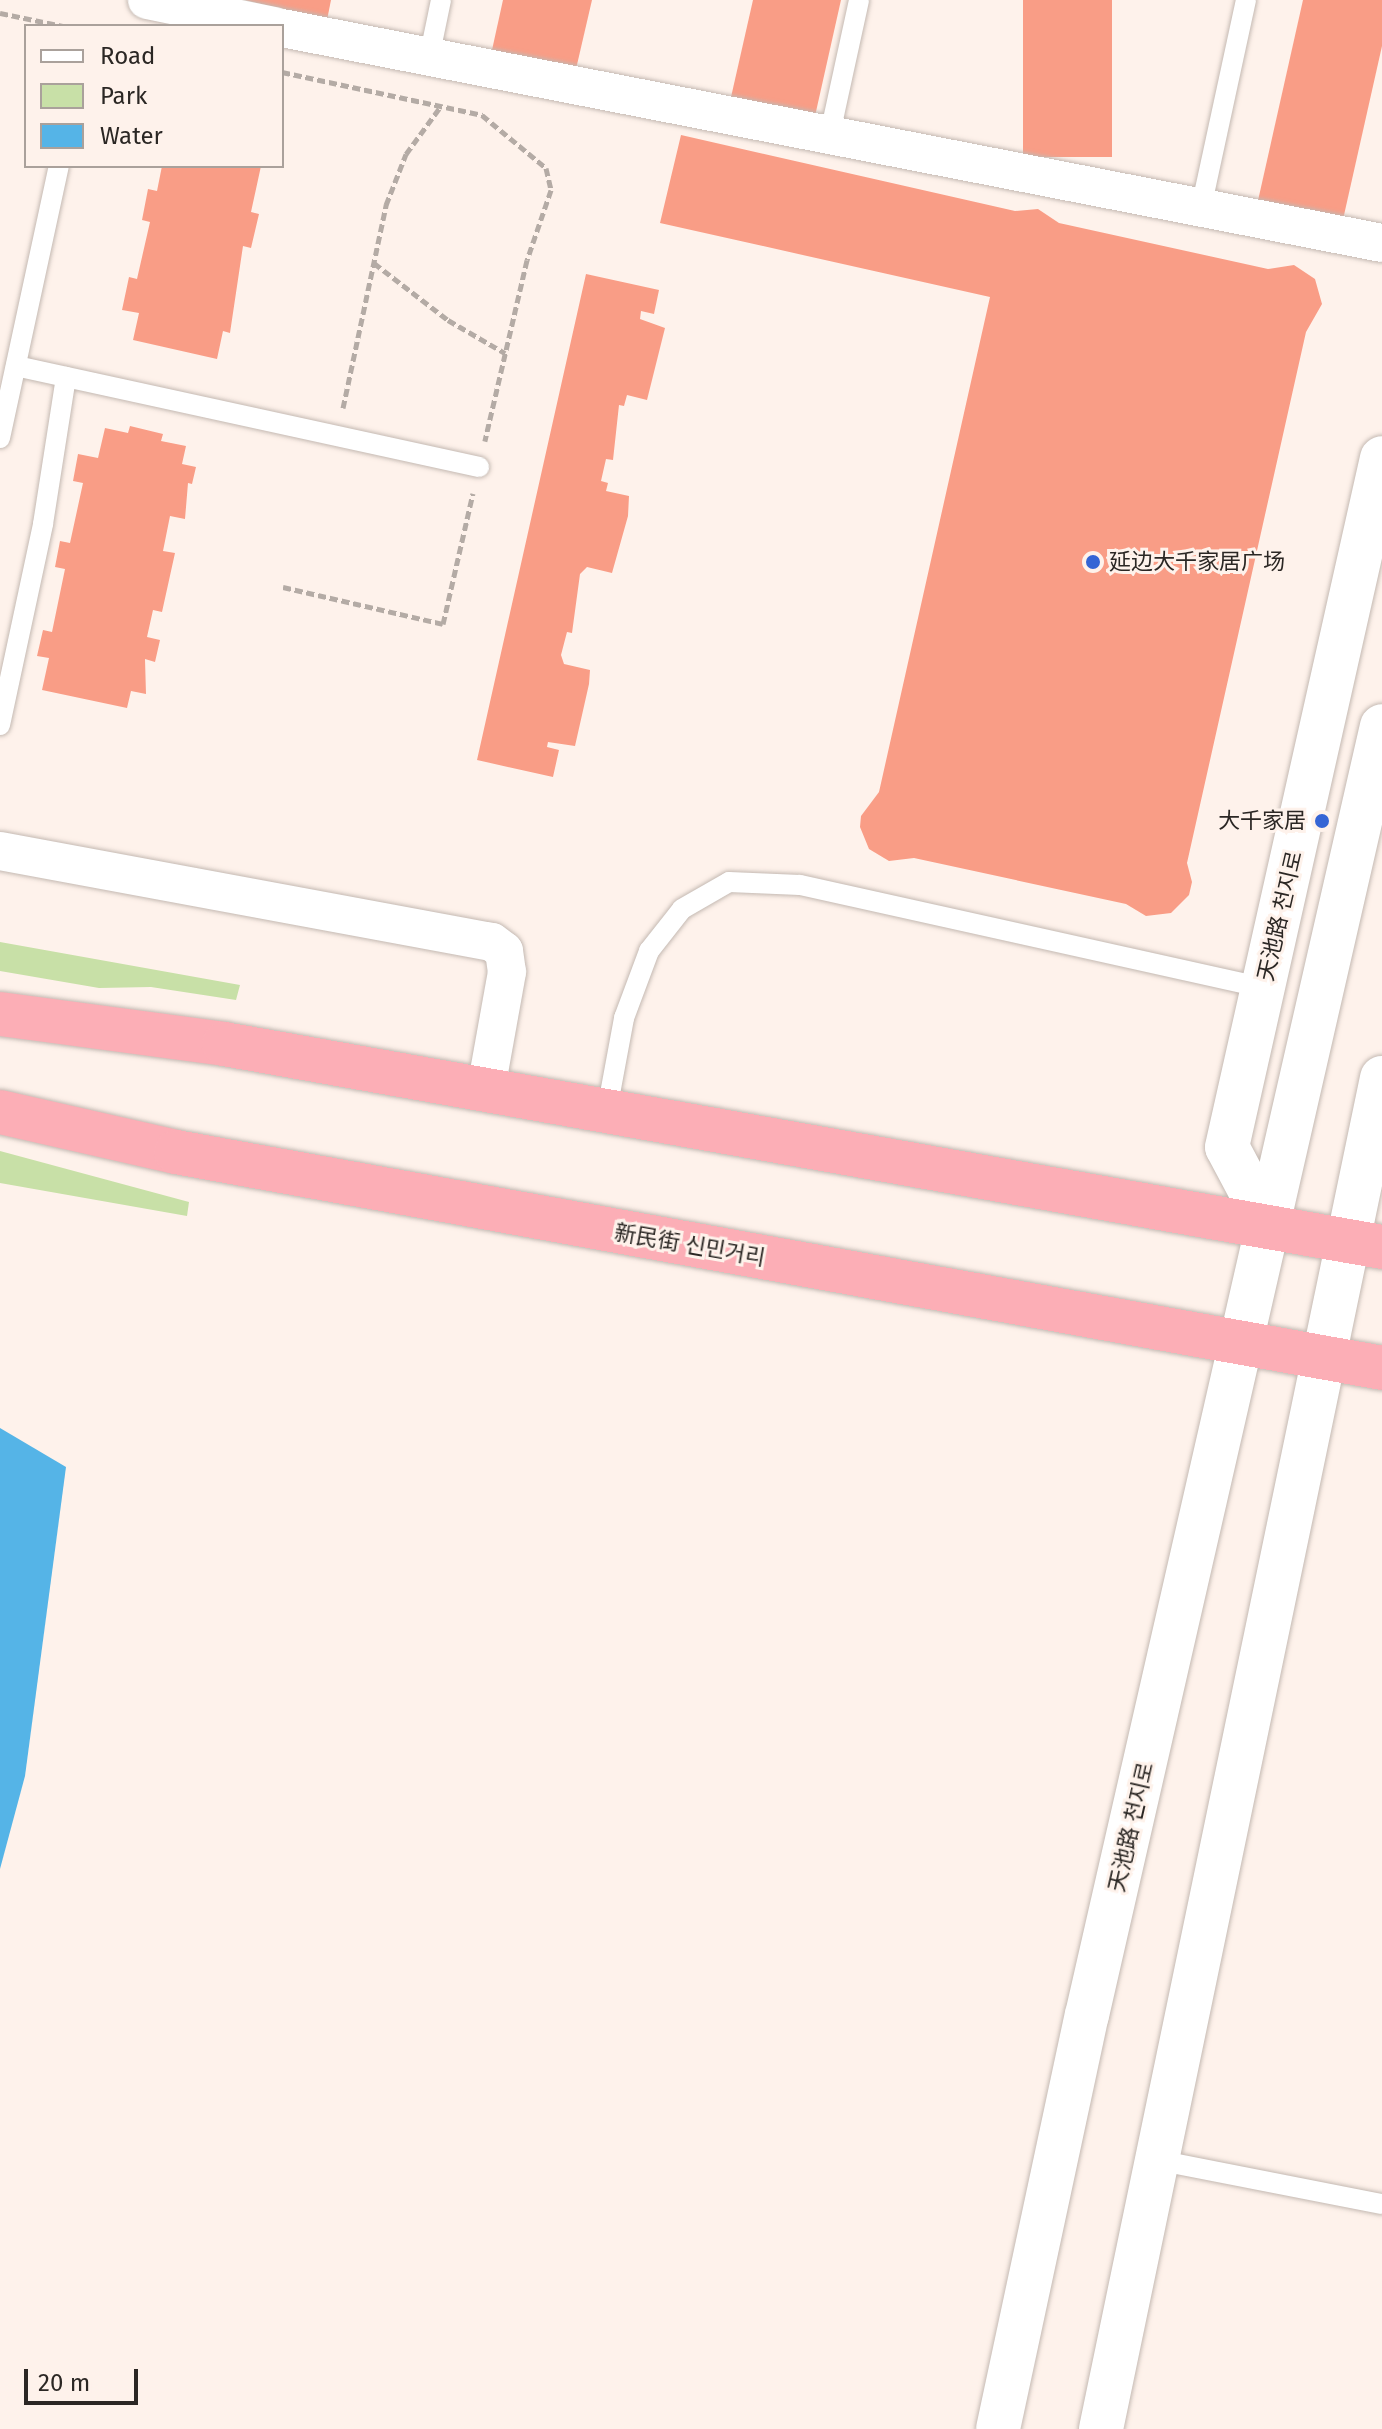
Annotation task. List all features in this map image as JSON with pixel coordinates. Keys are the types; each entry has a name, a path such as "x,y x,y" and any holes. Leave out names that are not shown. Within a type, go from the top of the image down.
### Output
{"highway":[{"path":"0,1014 224,1044 1364,1244"},
{"name":"新民街 신민거리","path":"0,1112 176,1152 1382,1368"}],"main road":[{"name":"天池路 천지로","path":"1269,1226 1227,1147 1382,458"},
{"name":"天池路 천지로","path":"998,2429 1087,2015 1243,1345 1382,726"},
{"path":"1364,1244 1382,1078"},
{"path":"1101,2429 1323,1359 1364,1244 1382,1214"}],"street":[{"path":"147,0 264,24"},
{"path":"284,28 829,138 1382,243"},
{"path":"0,851 492,942 504,951 507,972 486,1089"}],"lane":[{"path":"429,58 441,0"},
{"path":"829,138 859,0"},
{"path":"1201,208 1246,0"},
{"path":"0,438 59,168"},
{"path":"16,366 479,467"},
{"path":"0,725 43,524 66,377"},
{"path":"607,1110 624,1018 649,951 682,909 729,882 800,885 1264,988"},
{"path":"1157,2160 1382,2204"}],"path":[{"path":"0,13 53,24"},
{"path":"283,587 443,624 505,353 551,178 482,115 284,72"},
{"path":"336,436 374,263 399,168 442,106"},
{"path":"374,263 440,315 505,353"}],"green space":[{"path":"0,942 240,985 236,1000 151,987 99,988 0,971"},
{"path":"0,1151 189,1202 187,1216 0,1183"}],"water":[{"path":"0,1428 66,1467 25,1776 0,1869"}],"building":[{"path":"245,0 331,0 327,20"},
{"path":"503,0 592,0 576,69 492,50"},
{"path":"753,0 841,0 813,125 729,106"},
{"path":"1023,0 1112,0 1112,157 1023,157"},
{"path":"1303,0 1382,0 1382,46 1342,224 1257,205"},
{"name":"延边大千家居广场","path":"681,135 1015,211 1038,209 1059,223 1268,269 1294,265 1315,279 1322,304 1306,332 1187,863 1192,882 1189,895 1171,913 1146,916 1126,904 914,858 889,861 869,849 860,827 861,816 879,792 990,297 660,223"},
{"path":"162,168 261,168 251,212 259,214 251,248 243,246 230,333 223,331 217,359 133,340 139,313 122,310 129,277 137,279 150,222 142,220 148,189 157,191"},
{"path":"586,274 659,290 654,314 641,311 640,319 665,328 647,400 627,395 624,406 619,405 613,460 606,459 601,481 608,483 606,491 629,496 628,516 612,573 587,567 580,574 572,633 567,632 561,655 564,664 590,670 589,684 575,746 548,742 547,747 559,750 553,777 477,760"},
{"path":"130,426 163,434 161,441 186,446 182,464 196,467 192,484 188,483 185,519 170,516 163,551 175,553 162,612 153,610 147,637 160,640 155,662 145,659 146,694 131,691 127,708 42,690 49,658 37,656 43,630 52,632 65,569 55,567 60,541 70,543 83,483 73,481 78,454 98,458 105,428 128,433"}],"place":[{"name":"延边大千家居广场","path":"1093,562"},
{"name":"大千家居","path":"1322,821"}]}
